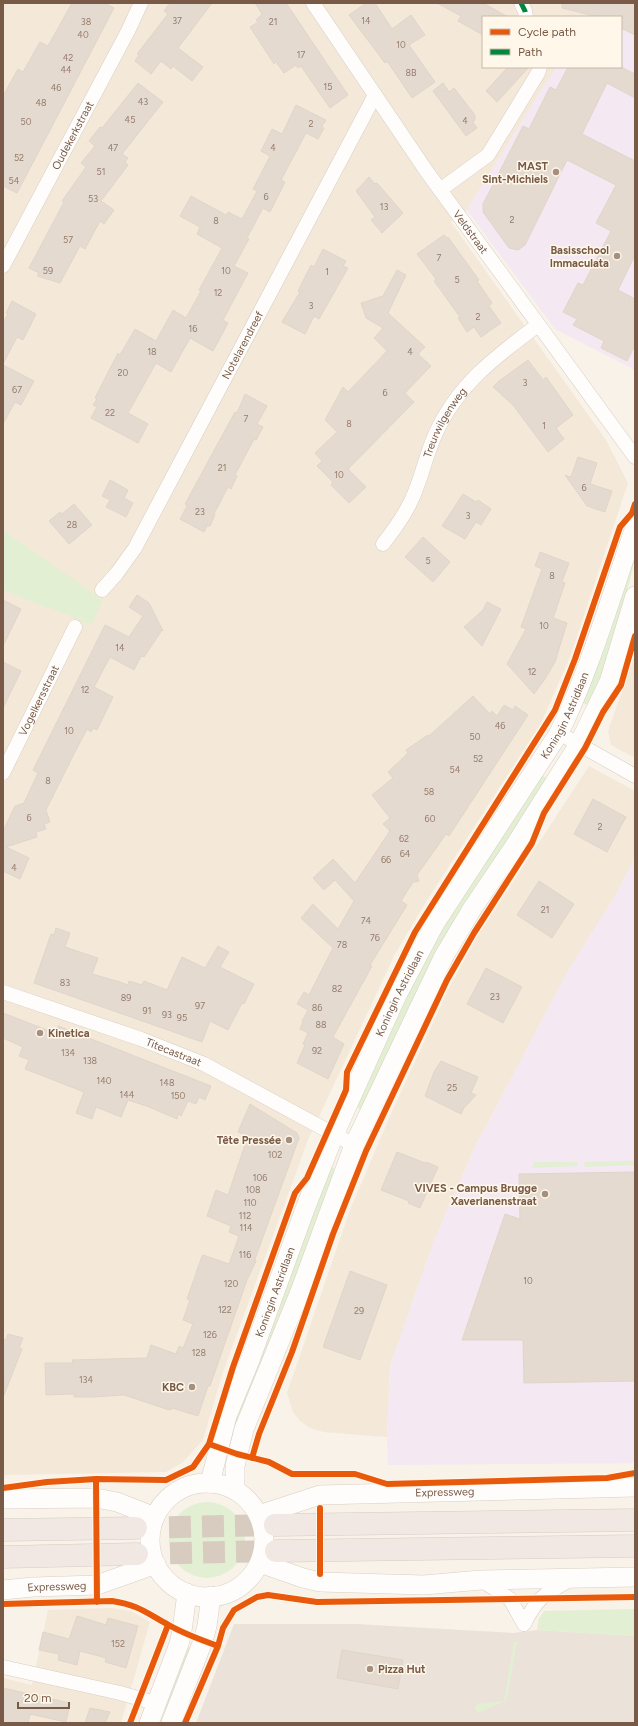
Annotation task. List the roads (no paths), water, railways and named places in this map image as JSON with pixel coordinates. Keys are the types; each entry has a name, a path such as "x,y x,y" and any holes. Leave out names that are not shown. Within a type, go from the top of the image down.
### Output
{"highway":[{"path":"267,1520 635,1520"},
{"path":"3,1530 136,1528"},
{"path":"268,1557 635,1546"},
{"path":"3,1557 147,1559"}],"main road":[{"name":"Koningin Astridlaan","path":"210,1483 227,1416 250,1360 334,1135 397,995 435,923 558,733 583,678 635,527"},
{"name":"Koningin Astridlaan","path":"235,1490 235,1466 244,1429 301,1289 354,1145 444,956 472,909 514,847 579,744 609,682 635,596"},
{"path":"268,1557 243,1585 226,1594 211,1596 198,1596 187,1593 169,1582 147,1559 152,1552 151,1532 155,1517 165,1501 178,1491 194,1485 210,1483 226,1486 235,1490 249,1501 267,1520 264,1534 263,1552 268,1557 303,1578 320,1582 424,1584 481,1580 635,1577"},
{"name":"Expressweg","path":"267,1520 320,1495 635,1487"},
{"path":"3,1499 96,1498 117,1502 155,1517"},
{"name":"Expressweg","path":"3,1590 33,1587 97,1585 147,1559"},
{"path":"149,1723 155,1703 179,1644 187,1593"},
{"path":"170,1723 203,1641 207,1626 211,1596"}],"street":[{"name":"Oudekerkstraat","path":"3,266 128,31 141,3"},
{"name":"Veldstraat","path":"313,3 440,190 635,457"},
{"path":"521,3 526,16"},
{"path":"440,190 488,155 539,68"},
{"name":"Notelarendreef","path":"102,590 117,573 135,548 375,95"},
{"name":"Treurwilgenweg","path":"383,544 397,526 410,503 435,435 446,413 479,371 538,325"},
{"name":"Vogelkersstraat","path":"3,773 75,627"},
{"path":"558,733 635,776"},
{"name":"Titecastraat","path":"3,992 141,1039 204,1064 354,1145"},
{"path":"481,1580 510,1599 524,1624 533,1606 539,1599 551,1590 572,1579"},
{"path":"3,1667 120,1693 155,1703"}],"tunnel":[{"path":"136,1528 275,1525"},
{"path":"137,1554 276,1551"}],"place":[{"name":"MAST Sint-Michiels","path":"556,172"},
{"name":"Basisschool Immaculata","path":"617,256"},
{"name":"Kinetica","path":"40,1033"},
{"name":"Tête Pressée","path":"289,1140"},
{"name":"VIVES - Campus Brugge Xaverianenstraat","path":"545,1194"},
{"name":"KBC","path":"192,1387"},
{"name":"Pizza Hut","path":"370,1669"}]}
